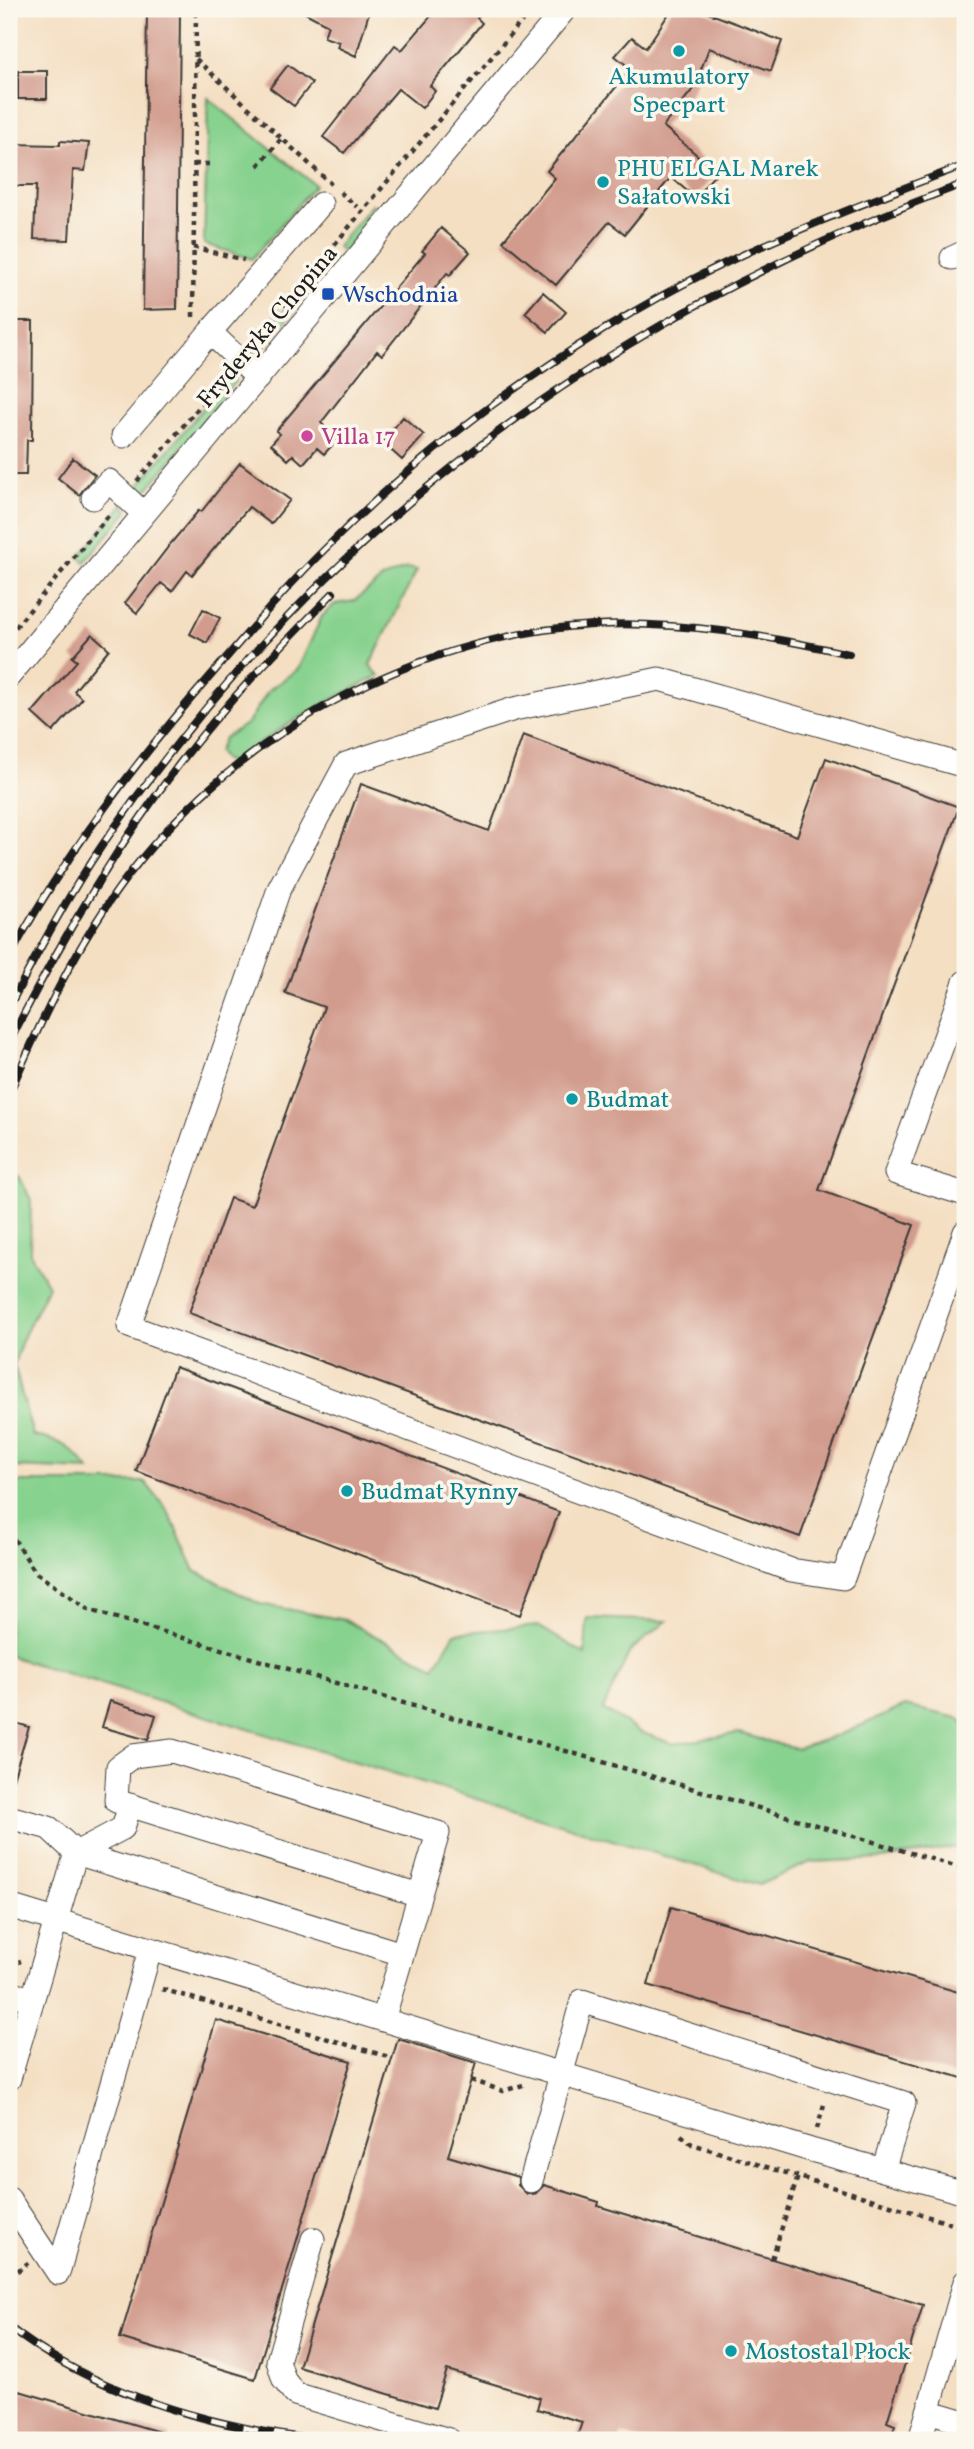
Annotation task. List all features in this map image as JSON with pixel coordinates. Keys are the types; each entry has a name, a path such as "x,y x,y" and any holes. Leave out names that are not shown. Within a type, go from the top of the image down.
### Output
{"street":[{"name":"Fryderyka Chopina","path":"9,676 565,9"},
{"path":"123,436 321,204"},
{"path":"205,338 239,359 258,378"},
{"path":"93,498 109,481 144,514"},
{"path":"965,766 659,679 514,709 346,764 279,889 129,1326 791,1570 844,1578 965,1232"},
{"path":"965,982 896,1173 965,1194"},
{"path":"383,2020 438,1833 172,1751 133,1756 118,1767 116,1801 419,1895"},
{"path":"9,2078 76,1853 123,1828 130,1805"},
{"path":"9,1816 49,1828 76,1853 402,1954"},
{"path":"9,1906 383,2020 557,2083 965,2193"},
{"path":"9,2199 58,2273 150,1950"},
{"path":"9,1993 32,1999"},
{"path":"531,2181 582,2001 904,2103 883,2170"},
{"path":"313,2239 278,2361 284,2380 295,2394 449,2440"},
{"path":"920,2440 965,2282"},
{"path":"928,2411 965,2422"}],"path":[{"path":"196,9 192,331 205,338"},
{"path":"9,635 532,9"},
{"path":"195,59 357,207"},
{"path":"258,166 281,139"},
{"path":"194,164 209,164"},
{"path":"193,247 255,263"},
{"path":"310,262 316,269"},
{"path":"9,1531 36,1573 89,1610 965,1869"},
{"path":"141,1983 392,2058"},
{"path":"471,2080 503,2091 524,2084 557,2083"},
{"path":"673,2129 692,2144 965,2228"}],"green space":[{"path":"208,98 315,185 252,259 204,244"},
{"path":"372,204 376,210 375,214 343,252 337,247"},
{"path":"289,305 295,310 262,350 249,353"},
{"path":"234,371 235,382 142,496 133,492"},
{"path":"124,503 128,511 85,562 79,557"},
{"path":"407,568 417,570 370,665 379,676 304,715 233,763 224,760 218,752 224,738 248,723 269,690 298,669 322,616 335,604 354,601 383,578"},
{"path":"19,1176 31,1200 30,1253 48,1286 22,1340 14,1365 33,1436 65,1446 77,1455 89,1470 14,1467 14,1482 145,1482 168,1511 195,1571 260,1604 345,1620 434,1667 455,1633 538,1626 585,1654 587,1618 667,1621 630,1651 603,1709 640,1732 674,1744 739,1733 796,1749 839,1735 905,1706 958,1718 965,1723 965,1846 883,1859 810,1862 759,1885 9,1656 9,1177"}],"building":[{"path":"147,9 180,9 177,309 143,310"},
{"path":"298,9 370,9 356,56 337,47 339,42 324,37 328,25"},
{"path":"437,9 484,9 477,18 482,23 430,86 435,91 422,108 398,89 344,153 323,137 395,45 402,50"},
{"path":"672,9 698,9 782,41 771,71 709,48 694,88 663,126 717,172 695,198 671,177 625,234 609,222 556,285 503,241 555,178 547,171 631,69 615,56 632,37 646,48"},
{"path":"288,65 312,83 294,106 270,88"},
{"path":"18,71 47,71 47,99 18,99"},
{"path":"60,141 89,143 85,171 73,170 69,240 34,239 36,186 9,186 9,144 60,145"},
{"path":"441,228 470,252 450,275 447,273 382,355 377,351 321,423 338,439 324,454 317,448 303,464 293,455 288,460 271,444 280,434 276,431 425,253 422,251"},
{"path":"543,292 566,312 548,332 525,313"},
{"path":"9,321 33,321 32,440 27,440 26,475 9,475"},
{"path":"403,417 424,435 402,460 382,442"},
{"path":"73,458 95,475 79,495 58,478"},
{"path":"240,463 290,500 271,524 249,507 192,575 187,571 172,591 161,583 137,613 125,603 172,542 199,510 201,512"},
{"path":"203,609 220,618 207,643 190,634"},
{"path":"92,634 109,649 74,691 82,699 53,732 32,713 77,661 72,657"},
{"name":"Budmat","path":"523,735 797,836 826,758 959,807 819,1190 914,1225 800,1537 189,1313 230,1198 252,1206 324,1007 285,993 361,784 489,831"},
{"name":"Budmat Rynny","path":"175,1367 559,1512 520,1615 136,1471"},
{"path":"110,1701 156,1715 148,1740 102,1727"},
{"path":"9,1721 29,1727 13,1779 9,1778"},
{"path":"671,1907 965,1994 965,2079 648,1985"},
{"path":"216,2020 351,2061 255,2379 120,2338"},
{"path":"398,2039 476,2063 448,2156 518,2177 518,2185 527,2194 535,2194 544,2185 599,2202 598,2206 923,2305 887,2422 895,2425 890,2440 641,2440 621,2434 619,2440 576,2440 582,2422 537,2409 540,2398 447,2370 435,2408 299,2367"},
{"path":"9,2388 170,2435 169,2440 9,2440"}],"railway":[{"path":"9,958 78,845 129,774 184,706 314,560 420,462 522,383 576,347 686,283 796,231 965,165"},
{"path":"9,1007 90,863 188,730 279,626 377,531 481,445 591,368 709,299 833,237 965,183"},
{"path":"9,1043 88,899 156,796 235,697 333,593"},
{"path":"9,1094 80,948 109,902 152,846 203,794 259,749 320,709 385,676 453,651 522,634 593,625 690,627 785,641 849,654"},
{"path":"9,2327 43,2351 116,2389 196,2416 317,2440"}],"place":[{"name":"Akumulatory Specpart","path":"679,51"},
{"name":"PHU ELGAL Marek Sałatowski","path":"603,182"},
{"name":"Wschodnia","path":"328,294"},
{"name":"Villa 17","path":"307,436"},
{"name":"Budmat","path":"572,1099"},
{"name":"Budmat Rynny","path":"347,1491"},
{"name":"Mostostal Płock","path":"731,2351"}]}
